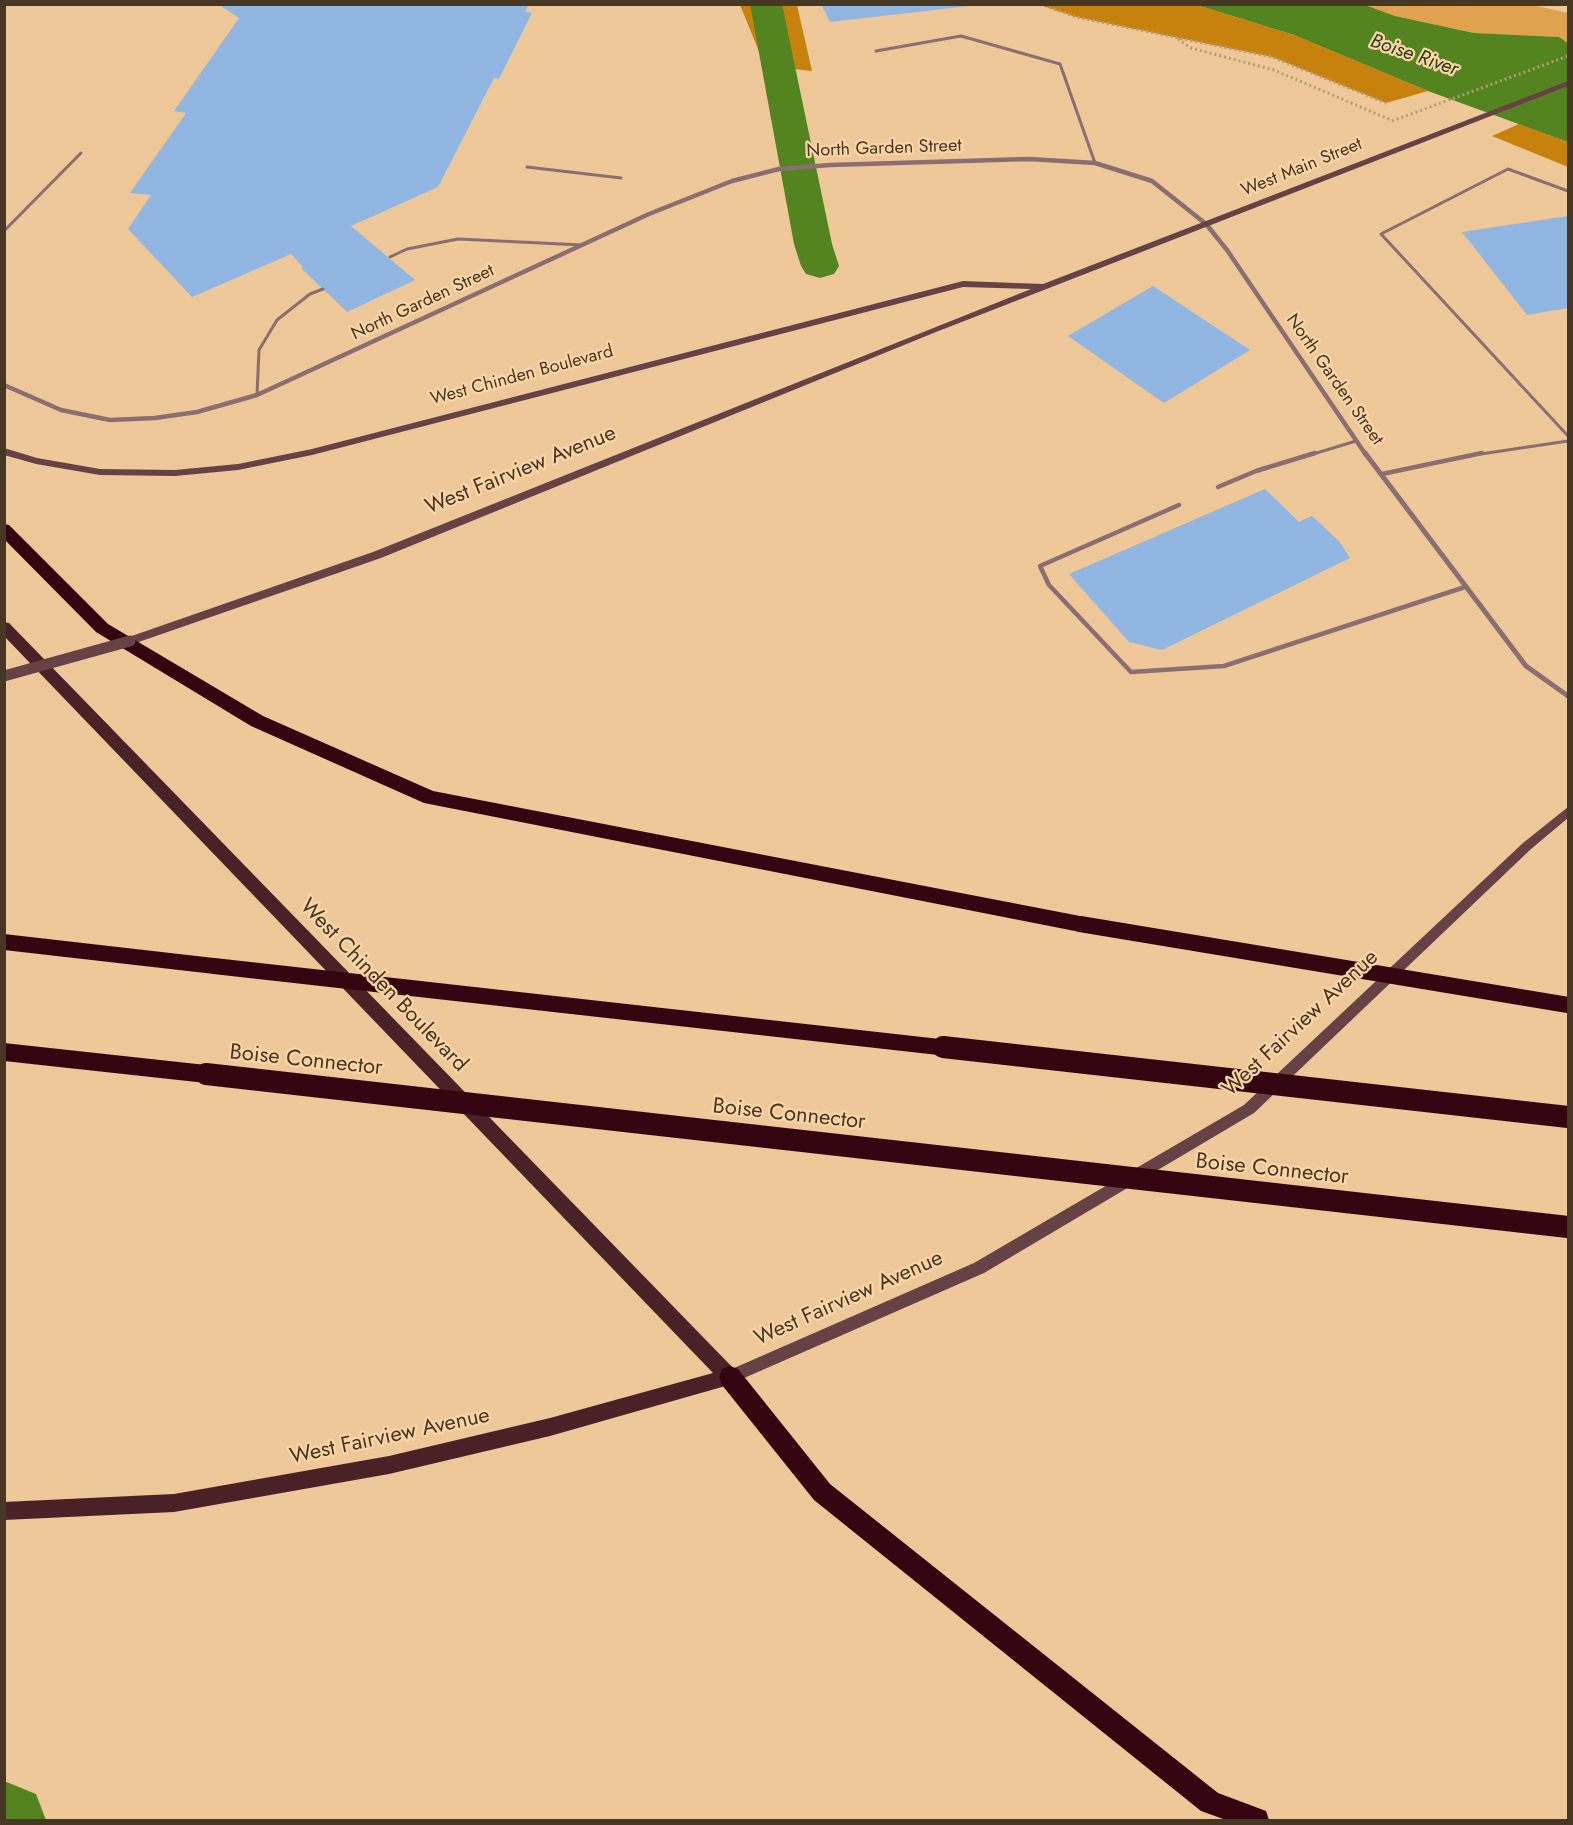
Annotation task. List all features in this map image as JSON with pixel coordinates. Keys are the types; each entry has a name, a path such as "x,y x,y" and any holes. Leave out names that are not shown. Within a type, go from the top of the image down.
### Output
{"highway":[{"path":"4,529 102,628 256,721 430,798 1080,924 1569,1005"},
{"path":"4,942 1569,1117"},
{"name":"Boise Connector","path":"4,1052 1569,1227"},
{"path":"730,1377 822,1492 1210,1802 1257,1821"}],"main road":[{"name":"West Main Street","path":"1047,286 1468,120 1569,83"},
{"name":"West Chinden Boulevard","path":"4,451 36,461 100,472 175,473 238,467 312,452 963,284 1047,286"},
{"name":"West Fairview Avenue","path":"4,676 64,661 151,634 377,555 1047,286"},
{"name":"West Chinden Boulevard","path":"4,627 730,1377"},
{"name":"West Fairview Avenue","path":"4,1511 174,1503 389,1465 550,1427 730,1377 979,1268 1249,1109 1527,846 1569,812"}],"street":[{"name":"North Garden Street","path":"4,385 61,410 110,420 155,418 197,412 257,395 673,203 732,181 779,169 830,165 1029,159 1095,163 1152,181 1206,224 1227,250 1356,441 1465,587 1526,666 1569,696"}],"lane":[{"path":"876,51 961,36 1060,64 1095,163"},
{"path":"4,231 81,153"},
{"path":"527,167 621,178"},
{"path":"1569,191 1508,170 1381,234 1569,436"},
{"path":"390,257 407,249 458,239 582,245"},
{"path":"257,395 259,351 277,320 310,294 323,289"},
{"path":"1218,487 1256,471 1356,441"},
{"path":"1382,474 1498,450 1569,441"},
{"path":"1179,505 1040,566 1049,585 1131,672 1224,666 1465,587"}],"path":[{"path":"1040,4 1076,18 1272,57 1386,103"},
{"path":"1178,38 1191,48 1274,70 1392,121 1569,56"}],"shaded area":[{"path":"740,5 797,5 812,71 765,66"},
{"path":"1040,5 1197,5 1294,35 1428,91 1386,103 1272,57 1076,17"},
{"path":"1365,5 1533,5 1568,13 1568,43 1559,37 1474,33 1395,16"},
{"path":"1519,124 1568,142 1568,167 1492,136"}],"water":[{"name":"Boise River","path":"1197,5 1365,5 1395,16 1474,33 1559,37 1568,43 1568,142 1428,91 1294,35"}],"building":[{"path":"218,4 529,4 525,12 532,13 499,79 494,78 438,187 351,226 415,280 347,312 301,268 303,267 291,254 192,297 128,229 151,195 130,193 186,113 174,111 239,18"},
{"path":"821,4 969,4 969,6 830,22"},
{"path":"1568,216 1568,308 1527,315 1462,232"},
{"path":"1153,286 1250,350 1164,403 1068,336"},
{"path":"1265,489 1299,522 1312,516 1339,541 1350,558 1162,650 1129,642 1069,574"}],"waterway":[{"path":"766,4 813,244 820,266"},
{"path":"4,1817 10,1820"}]}
